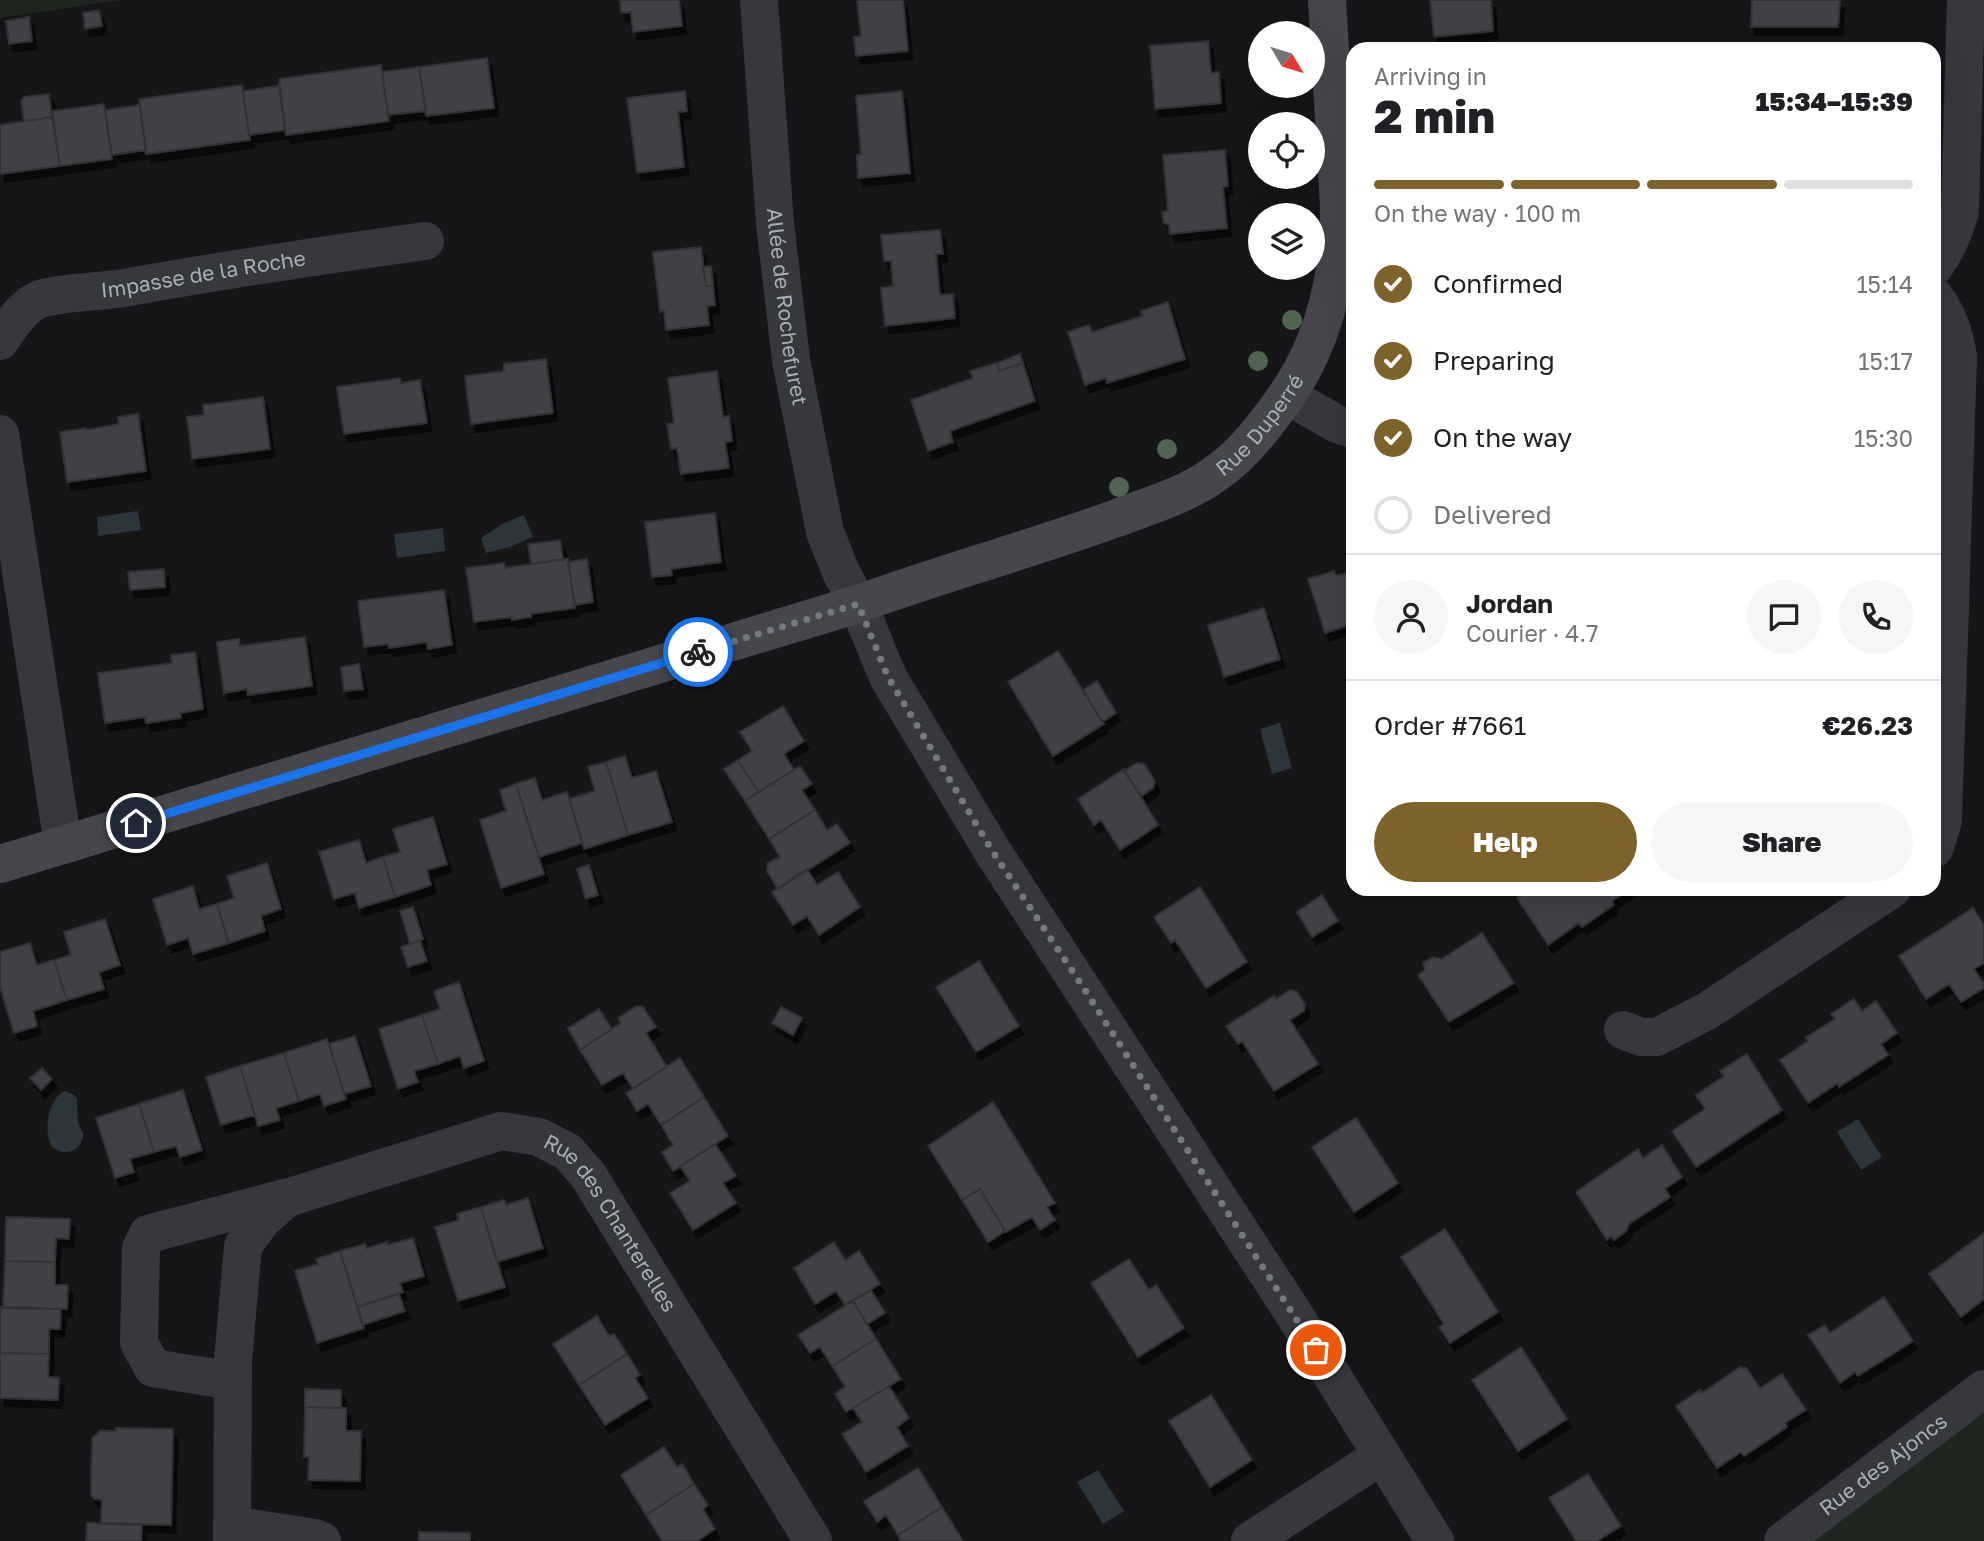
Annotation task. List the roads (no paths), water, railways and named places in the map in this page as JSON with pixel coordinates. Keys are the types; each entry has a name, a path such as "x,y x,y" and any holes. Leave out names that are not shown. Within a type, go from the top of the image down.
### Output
{"street":[{"name":"Allée de Rochefuret","path":"759,0 775,223 791,360 825,532 841,572 858,604 888,677 986,840 1283,1297 1435,1541"},
{"name":"Rue Duperré","path":"0,864 858,604 920,581 1048,543 1179,495 1214,475 1245,450 1288,396 1313,352 1329,305 1338,251 1339,205 1327,0"},
{"path":"1941,257 1953,235 1960,211 1966,0"},
{"name":"Impasse de la Roche","path":"0,341 32,303 42,298 107,291 238,267 425,241"},
{"path":"1941,305 1954,330 1958,356 1941,827"},
{"path":"1288,396 1346,427"},
{"path":"0,434 64,845"},
{"path":"1623,1030 1642,1037 1657,1037 1707,1011 1881,896"},
{"name":"Rue des Chanterelles","path":"233,1381 153,1368 139,1343 141,1248 148,1234 287,1198 501,1130 539,1137 568,1152 588,1175 813,1541"},
{"name":"Rue des Chanterelles","path":"287,1198 262,1220 243,1245 233,1361 232,1533 316,1538 322,1541"},
{"name":"Rue des Ajoncs","path":"1783,1541 1984,1389"},
{"path":"1250,1541 1381,1456"}]}
